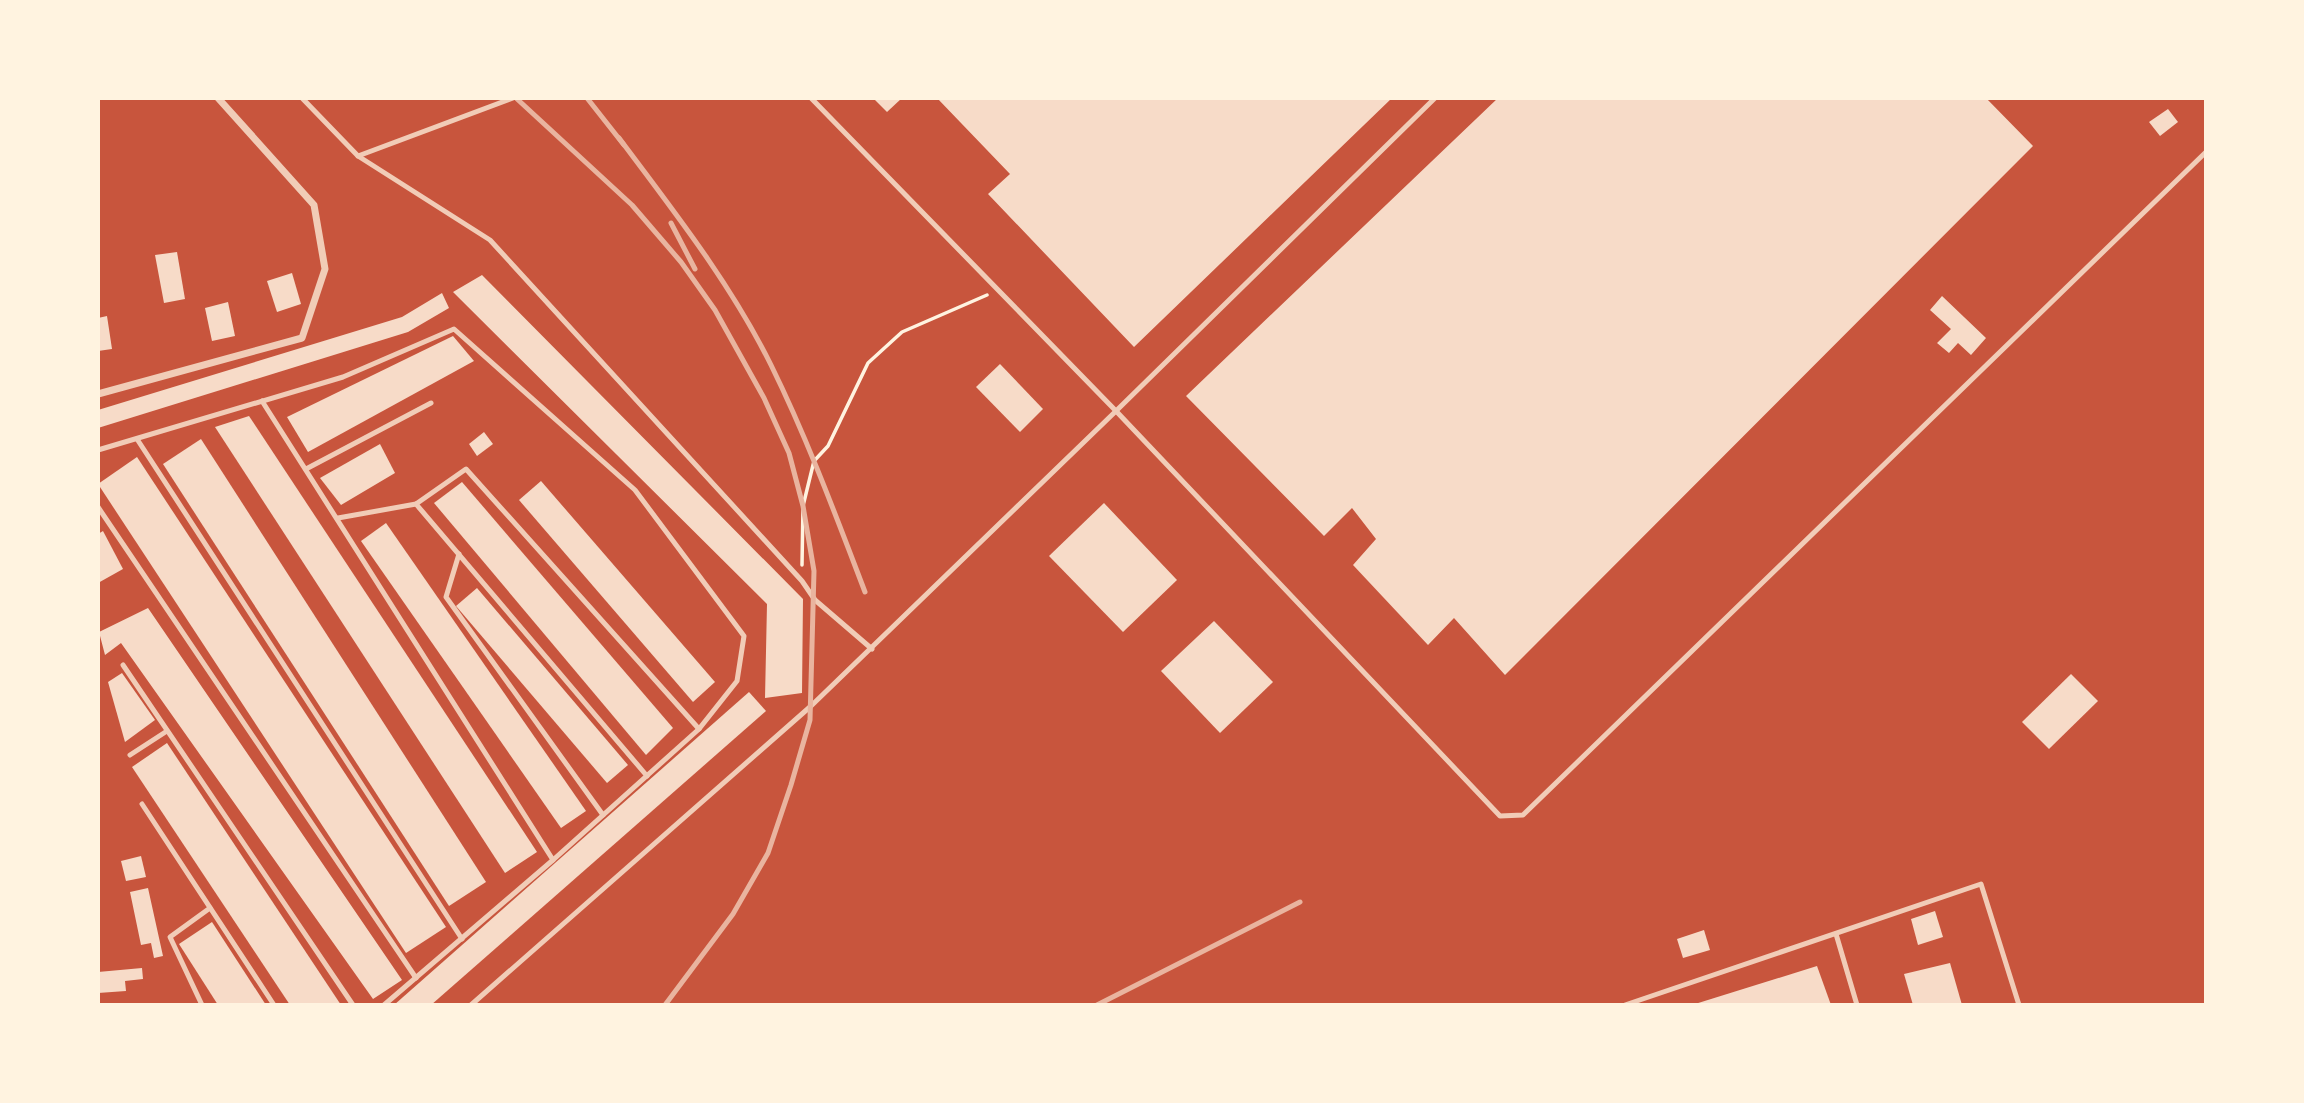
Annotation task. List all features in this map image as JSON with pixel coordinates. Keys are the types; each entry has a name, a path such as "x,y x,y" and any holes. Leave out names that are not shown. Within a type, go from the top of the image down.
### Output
{"street":[{"path":"98,394 302,338 326,269 314,205 218,98"}],"lane":[{"path":"302,98 358,156 490,240 802,581 815,600 872,649"},
{"path":"358,156 513,98"},
{"path":"811,98 1116,411 1500,816 1523,815 2206,152"},
{"path":"471,1005 811,706 872,649 1435,98"},
{"path":"98,450 344,377 454,329 635,490 744,636 737,681 699,729 553,860 384,1005"},
{"path":"262,401 553,860"},
{"path":"306,469 431,403"},
{"path":"137,439 462,939"},
{"path":"338,518 416,504 466,469 699,729"},
{"path":"416,504 647,776"},
{"path":"98,507 416,978"},
{"path":"459,554 446,597 603,816"},
{"path":"123,666 353,1005"},
{"path":"130,755 167,731"},
{"path":"142,804 274,1005"},
{"path":"1625,1005 1981,884 2019,1005"},
{"path":"202,1005 170,937 210,908"},
{"path":"1836,934 1857,1005"}],"path":[{"path":"802,581 803,506 814,461 828,446 868,363 902,332 998,290"}],"building":[{"path":"873,98 902,98 887,112"},
{"path":"937,98 1392,98 1134,347 988,194 1010,174"},
{"path":"1498,98 1986,98 2033,146 1505,675 1454,618 1428,645 1353,565 1376,539 1352,508 1324,536 1186,396"},
{"path":"2168,109 2178,122 2160,136 2149,122"},
{"path":"177,252 185,299 164,303 155,255"},
{"path":"292,273 301,304 277,312 267,281"},
{"path":"482,275 803,599 802,693 765,698 767,604 453,292"},
{"path":"442,293 449,308 408,332 98,428 98,410 402,317"},
{"path":"1942,296 1986,338 1971,355 1958,343 1949,353 1937,343 1951,329 1930,310"},
{"path":"228,302 235,336 212,341 205,308"},
{"path":"107,316 112,349 98,351 98,318"},
{"path":"453,336 474,361 308,452 287,417"},
{"path":"1000,364 1043,409 1020,432 976,387"},
{"path":"249,416 537,852 505,873 215,427"},
{"path":"484,432 493,444 477,456 469,444"},
{"path":"201,439 486,882 449,906 163,464"},
{"path":"380,444 395,473 341,505 320,478"},
{"path":"137,457 446,927 406,953 98,484"},
{"path":"541,481 715,682 693,702 519,500"},
{"path":"462,482 673,728 646,755 434,503"},
{"path":"1104,503 1177,580 1123,632 1049,556"},
{"path":"386,523 586,811 561,828 361,541"},
{"path":"103,531 123,569 98,583 98,534"},
{"path":"477,588 628,765 607,783 456,606"},
{"path":"148,608 402,980 373,999 121,643 105,655 99,632"},
{"path":"1214,621 1273,682 1220,733 1161,671"},
{"path":"122,673 155,720 125,742 108,682"},
{"path":"2071,674 2098,701 2049,749 2022,722"},
{"path":"749,692 766,711 431,1005 394,1005"},
{"path":"167,743 341,1005 290,1005 132,767"},
{"path":"141,856 146,877 126,881 121,861"},
{"path":"148,888 163,956 154,958 151,943 141,945 130,892"},
{"path":"1935,911 1943,937 1918,945 1911,919"},
{"path":"212,922 266,1005 218,1005 179,944"},
{"path":"1704,930 1710,950 1683,958 1677,939"},
{"path":"1950,963 1962,1005 1913,1005 1904,974"},
{"path":"1817,966 1831,1005 1695,1005 1695,1004"},
{"path":"142,968 143,979 125,981 126,991 98,993 98,972"}],"railway":[{"path":"516,98 632,205 681,262 715,310 764,398 789,453 803,506 814,571 810,720 768,853 733,914 665,1005"},
{"path":"587,98 624,145"},
{"path":"619,138 700,248 755,335 809,449 865,592"},
{"path":"671,223 695,269"},
{"path":"1097,1005 1300,902"}]}
